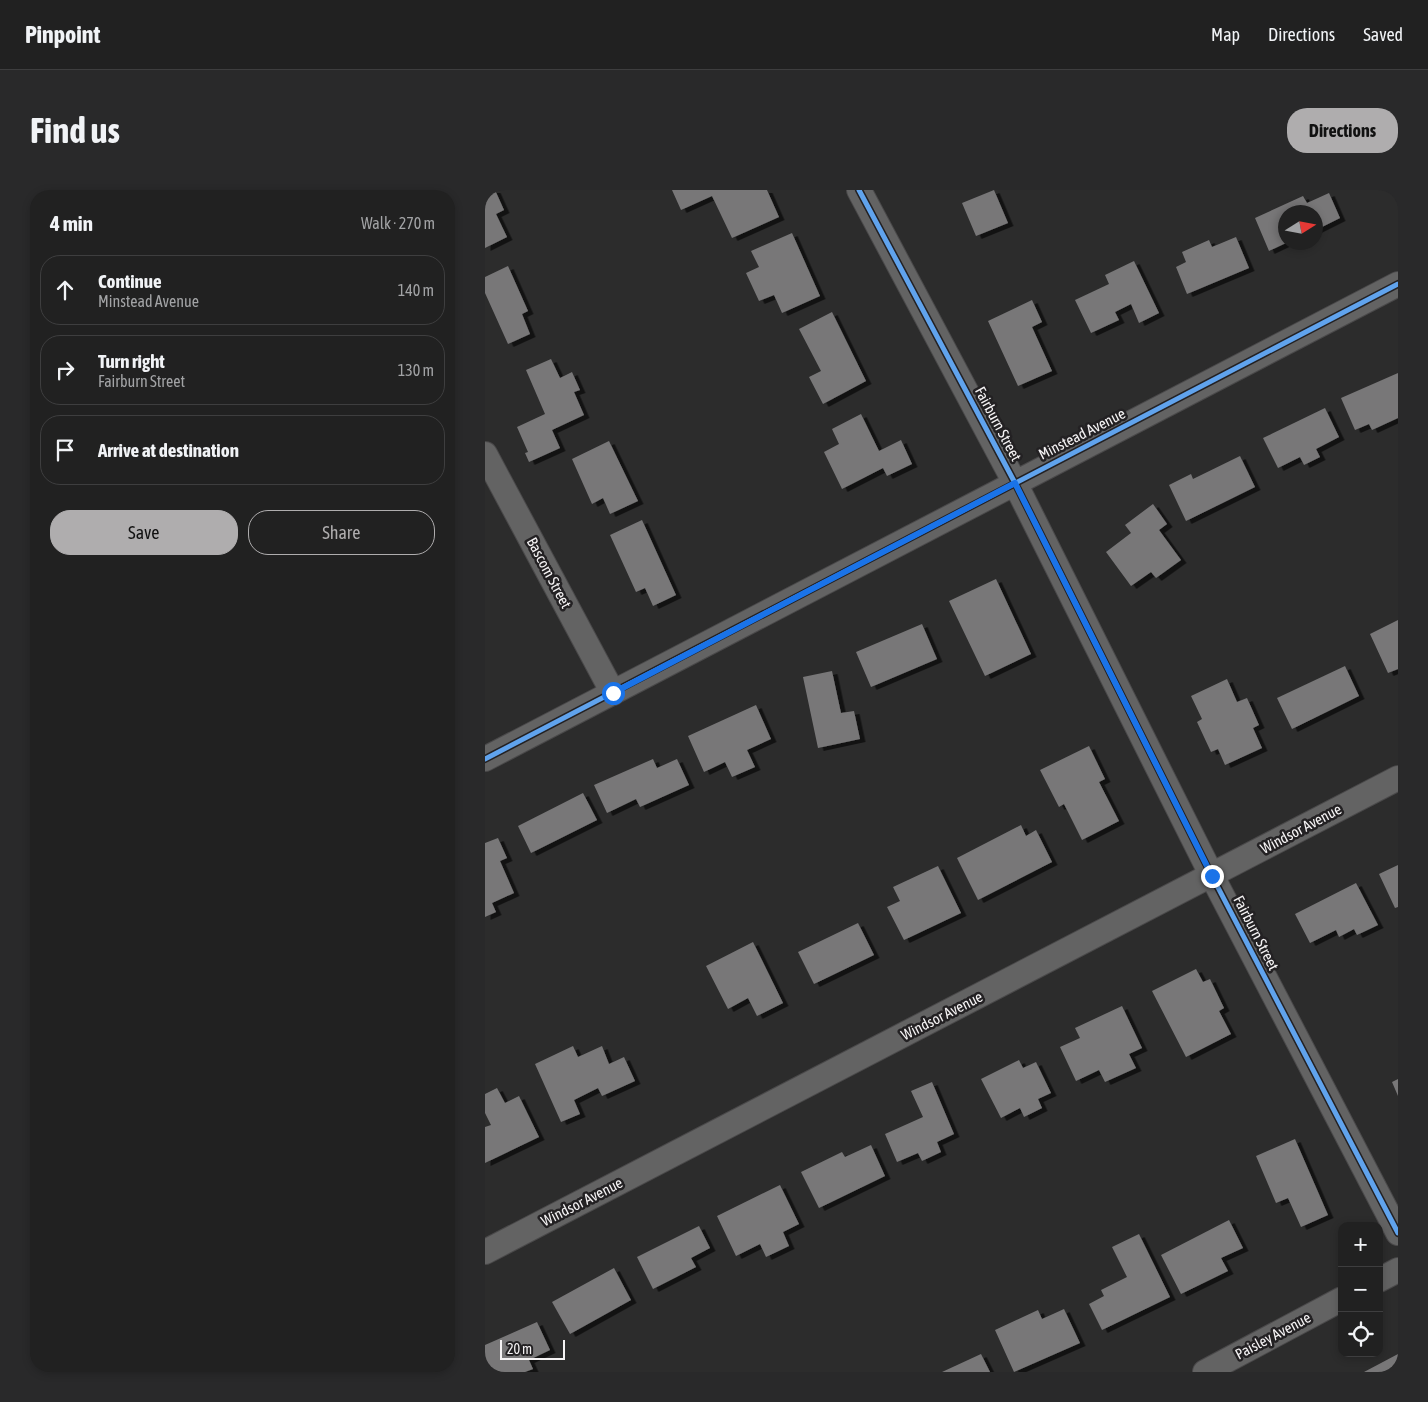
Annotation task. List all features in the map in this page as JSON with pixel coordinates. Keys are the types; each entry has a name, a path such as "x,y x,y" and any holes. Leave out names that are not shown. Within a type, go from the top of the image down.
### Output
{"street":[{"name":"Fairburn Street","path":"859,190 1015,483 1212,876 1398,1233"},
{"name":"Minstead Avenue","path":"485,759 1398,284"},
{"name":"Bascom Street","path":"485,454 613,693"},
{"name":"Windsor Avenue","path":"485,1252 1398,778"},
{"path":"1383,1278 1398,1270"},
{"name":"Paisley Avenue","path":"1205,1372 1338,1302"}],"building":[{"path":"485,190 495,190 504,210 496,214 507,237 485,248"},
{"path":"672,190 767,190 779,217 732,238 712,196 681,210"},
{"path":"994,190 1008,223 976,236 962,203"},
{"path":"1329,193 1340,218 1323,226 1323,205 1283,205 1303,196 1307,203"},
{"path":"1278,207 1278,247 1269,251 1255,218"},
{"path":"792,233 820,296 782,313 774,295 759,301 746,273 759,267 751,251"},
{"path":"1236,237 1249,268 1187,294 1176,267 1186,262 1182,252 1209,240 1212,247"},
{"path":"1134,261 1159,313 1139,323 1131,304 1115,312 1119,320 1091,333 1075,300 1109,284 1105,275"},
{"path":"508,266 528,311 522,314 530,334 508,344 485,293 485,277"},
{"path":"1032,300 1042,322 1032,327 1052,371 1018,386 988,321"},
{"path":"832,312 866,381 823,404 809,377 821,371 799,329"},
{"path":"551,359 560,378 572,372 580,390 574,392 584,415 552,430 560,448 529,462 525,453 528,452 517,427 545,414 526,370"},
{"path":"1398,373 1398,418 1372,430 1369,424 1355,430 1341,398"},
{"path":"1325,408 1339,437 1316,449 1320,457 1304,465 1300,457 1278,468 1263,438"},
{"path":"861,414 879,451 901,440 912,464 887,476 883,468 842,489 824,452 839,444 832,429"},
{"path":"609,441 638,501 610,514 603,498 592,504 572,459"},
{"path":"1240,456 1255,487 1186,521 1169,485 1191,474 1193,479"},
{"path":"1153,504 1167,524 1159,530 1181,560 1156,578 1151,572 1131,586 1106,552 1131,533 1125,525"},
{"path":"642,520 676,595 653,606 645,588 636,592 610,535"},
{"path":"996,579 1031,654 985,676 949,601"},
{"path":"1398,620 1398,669 1388,673 1370,634"},
{"path":"922,624 937,659 871,687 856,652"},
{"path":"1345,666 1359,696 1292,729 1277,698"},
{"path":"832,671 841,713 854,711 860,739 818,748 803,677"},
{"path":"1227,679 1237,702 1247,698 1259,725 1253,728 1262,748 1225,765 1218,749 1211,752 1197,722 1202,719 1191,696"},
{"path":"756,705 771,739 747,750 755,767 732,777 725,762 704,772 688,736"},
{"path":"1089,746 1105,779 1099,782 1119,821 1082,840 1064,804 1059,807 1040,770"},
{"path":"653,759 657,768 677,759 689,785 640,807 636,799 607,813 594,785"},
{"path":"583,793 597,820 531,853 518,826"},
{"path":"1021,825 1026,836 1036,830 1052,862 978,900 957,858"},
{"path":"498,838 507,858 500,861 514,893 492,903 496,912 485,917 485,843"},
{"path":"1398,865 1398,907 1395,908 1379,874"},
{"path":"938,866 961,913 904,940 887,907 900,901 893,887"},
{"path":"1356,883 1378,925 1357,935 1354,929 1339,937 1336,930 1310,943 1295,914"},
{"path":"858,923 874,955 814,984 798,952"},
{"path":"753,942 783,1003 757,1016 748,998 728,1009 706,966"},
{"path":"1196,969 1203,982 1210,979 1224,1008 1219,1011 1231,1034 1186,1057 1152,991"},
{"path":"1122,1006 1142,1048 1129,1054 1136,1068 1105,1082 1099,1070 1076,1081 1060,1047 1080,1038 1075,1028"},
{"path":"573,1046 578,1057 602,1046 609,1064 624,1057 635,1081 602,1096 598,1088 574,1100 580,1114 561,1122 535,1064"},
{"path":"1019,1060 1023,1068 1036,1062 1051,1093 1038,1099 1042,1108 1024,1117 1020,1108 1001,1118 981,1079"},
{"path":"1398,1079 1398,1096 1392,1082"},
{"path":"932,1082 954,1134 937,1142 941,1152 922,1161 918,1153 897,1162 885,1134 923,1117 911,1091"},
{"path":"497,1088 505,1103 519,1096 539,1137 485,1163 485,1127 491,1125 485,1113 485,1094"},
{"path":"1295,1139 1328,1215 1301,1227 1288,1198 1276,1203 1256,1156"},
{"path":"871,1145 885,1176 819,1208 801,1172 842,1152 845,1157"},
{"path":"780,1185 799,1224 783,1232 789,1246 766,1257 760,1244 736,1256 717,1216"},
{"path":"1229,1220 1243,1248 1221,1258 1228,1271 1181,1294 1161,1255"},
{"path":"699,1226 710,1248 691,1258 696,1267 653,1289 637,1257"},
{"path":"1139,1234 1170,1297 1102,1330 1089,1304 1104,1296 1101,1290 1127,1277 1112,1247"},
{"path":"614,1268 631,1300 570,1334 552,1302"},
{"path":"1064,1309 1080,1343 1014,1372 995,1330 1038,1310 1042,1319"},
{"path":"537,1322 550,1350 529,1360 533,1369 525,1372 485,1372 485,1345"},
{"path":"981,1354 990,1372 942,1372"},
{"path":"1398,1354 1398,1372 1364,1372"}],"cycle path":[{"path":"859,190 1015,483 1212,876 1398,1233"},
{"path":"485,759 1398,284"}],"route":[{"path":"613,693 1015,483 1212,876"}]}
